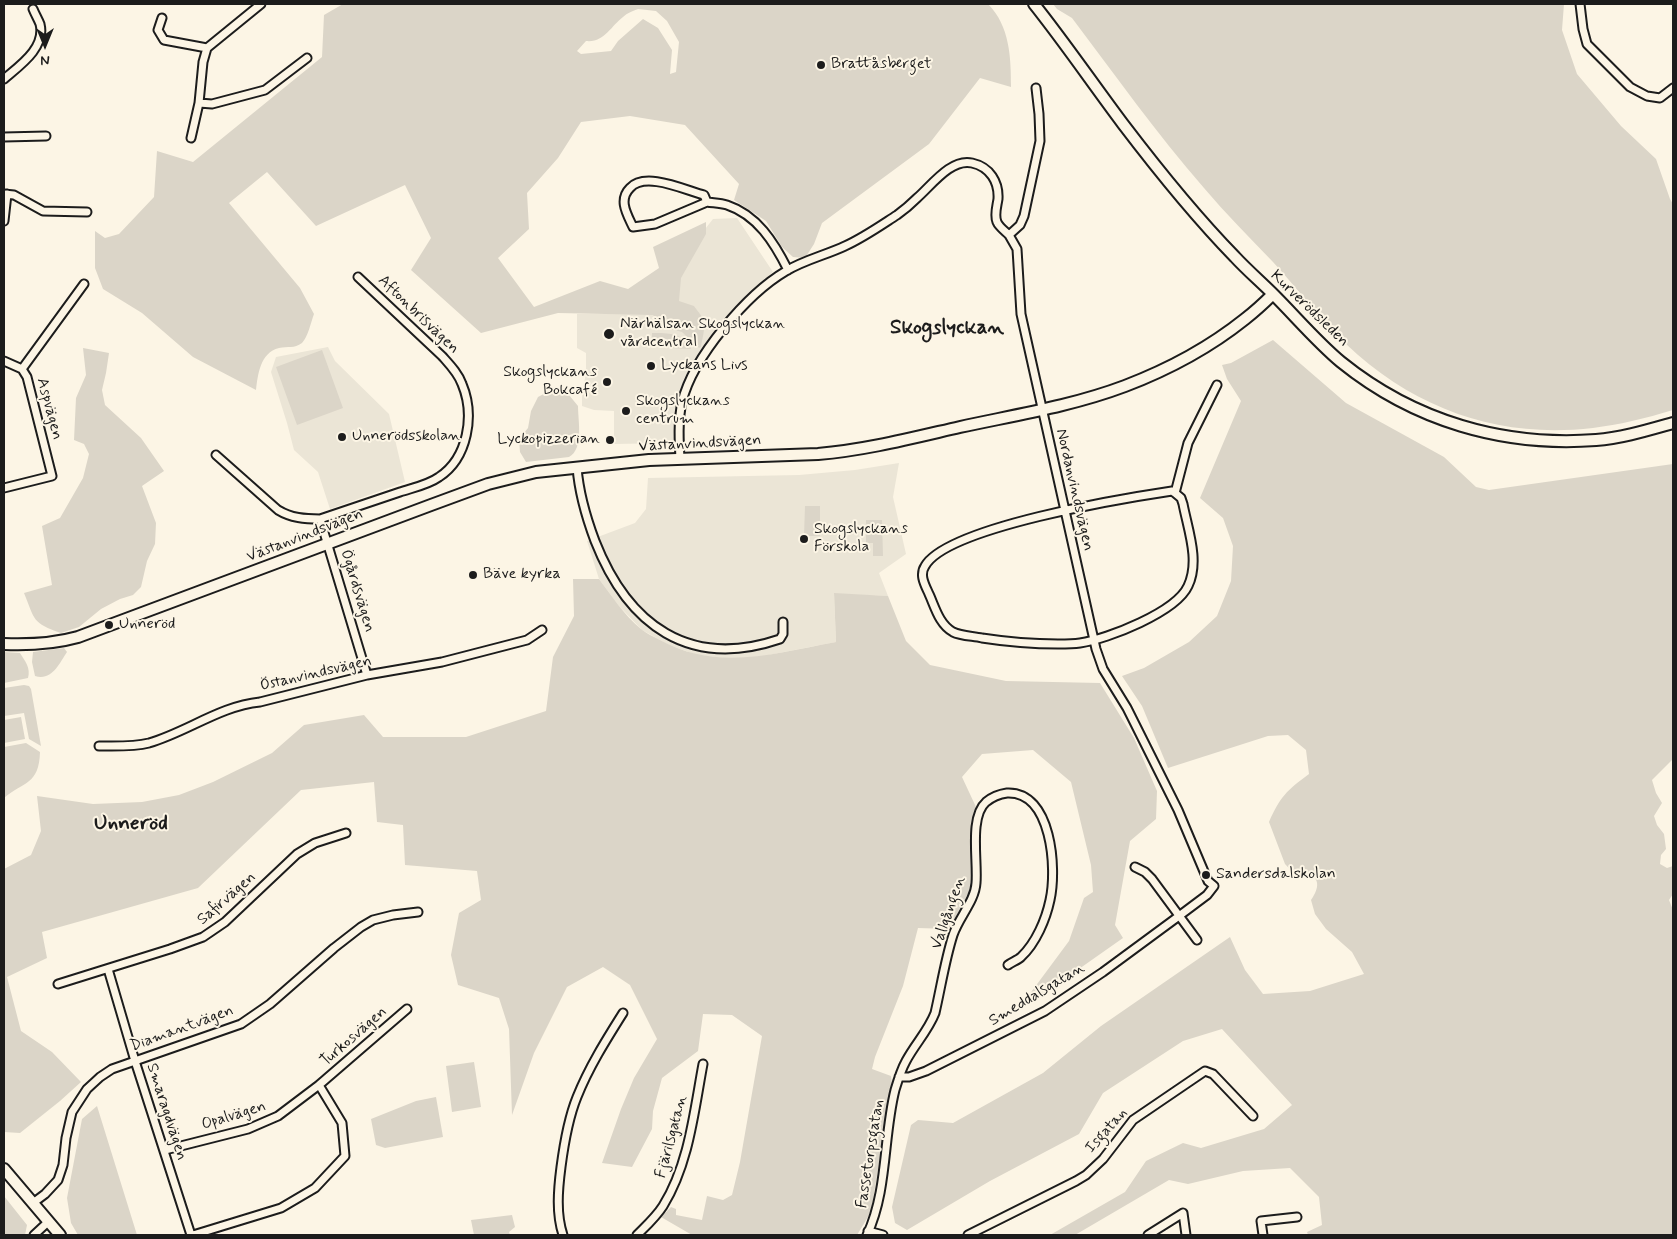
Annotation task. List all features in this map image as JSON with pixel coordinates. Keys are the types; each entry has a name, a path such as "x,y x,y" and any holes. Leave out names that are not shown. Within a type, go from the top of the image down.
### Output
{"street":[{"path":"191,138 206,48 261,4"},
{"name":"Kurverödsleden","path":"1034,4 1164,176 1234,257 1330,352 1359,376 1394,397 1428,414 1475,430 1529,440 1598,440 1627,435 1673,423"},
{"path":"1580,4 1587,44 1630,87 1647,96 1660,98 1673,88"},
{"path":"4,79 26,61 34,51 40,37 40,26 33,9"},
{"path":"162,18 158,30 164,40 206,48"},
{"path":"198,103 212,104 265,90 307,58"},
{"path":"1009,236 1020,225 1024,216 1038,150 1040,123 1036,88"},
{"path":"4,137 46,136"},
{"name":"Nordanvindsvägen","path":"788,270 862,237 907,207 948,170 958,164 965,162 981,166 996,180 998,192 996,219 1017,249 1021,314 1065,512 1103,669 1111,685 1127,708 1178,810 1211,883"},
{"path":"680,458 682,402 700,362 710,346 747,304 761,290 788,270 771,240 759,225 748,216 728,206 707,202 655,224 633,227 624,204 624,197 636,182 657,181 704,195 707,202"},
{"path":"4,221 5,194 14,195 42,210 87,212"},
{"name":"Aftonbrisvägen","path":"320,519 438,478 456,460 468,426 466,395 455,371 442,356 358,277"},
{"path":"22,369 84,284"},
{"name":"Västanvindsvägen","path":"5,644 40,644 78,637 488,484 536,472 680,458 818,454 845,451 894,442 1086,398 1124,386 1152,374 1205,347 1244,320 1273,294"},
{"name":"Aspvägen","path":"4,362 22,369 27,377 52,476 4,488"},
{"path":"1175,493 1188,443 1217,385"},
{"path":"216,454 278,510 295,518 320,519"},
{"path":"577,467 584,513 602,559 628,603 660,630 681,642 697,646 731,649 749,648 780,639 783,634 783,622"},
{"path":"1172,491 1181,498 1183,504 1194,561 1188,587 1173,603 1151,618 1095,640 1078,644 1026,644 954,632 941,621 922,577 924,566 931,558 947,548 1003,526 1065,512 1118,499 1172,491"},
{"name":"Ögårdsvägen","path":"320,519 367,675"},
{"name":"Östanvindsvägen","path":"99,746 147,743 175,734 243,704 260,702 367,675 442,662 526,640 542,630"},
{"name":"Vallgången","path":"899,1077 906,1061 931,1024 953,935 976,886 977,817 986,802 1002,793 1012,793 1025,797 1039,812 1048,834 1053,857 1050,899 1038,934 1021,957 1008,965"},
{"name":"Safirvägen","path":"58,984 203,937 225,922 297,854 315,843 346,834"},
{"path":"1135,867 1145,872 1152,879 1196,940"},
{"name":"Smeddalsgatan","path":"899,1077 909,1077 926,1072 1045,1011 1103,972 1207,895 1211,883"},
{"name":"Diamantvägen","path":"34,1203 58,1180 63,1165 66,1138 72,1112 80,1098 100,1077 112,1069 135,1060 241,1024 270,1004 361,927 373,920 393,914 418,912"},
{"name":"Smaragdvägen","path":"108,969 135,1060 192,1235"},
{"name":"Turkosvägen","path":"319,1086 408,1009"},
{"path":"563,1235 558,1222 558,1183 565,1140 580,1089 596,1054 623,1013"},
{"name":"Fjärilsgatan","path":"637,1235 662,1208 677,1179 687,1146 703,1064"},
{"name":"Isgatan","path":"968,1235 1076,1181 1103,1159 1133,1120 1205,1071 1213,1074 1253,1116"},
{"name":"Fassetorpsgatan","path":"867,1233 878,1207 891,1116 899,1077"},
{"path":"192,1235 281,1208 315,1188 345,1156 342,1123 319,1086"},
{"name":"Opalvägen","path":"164,1150 248,1129 278,1116 319,1086"},
{"path":"4,1169 60,1235"},
{"path":"1148,1235 1183,1213 1186,1235"},
{"path":"1263,1235 1261,1221 1297,1218"},
{"path":"34,1235 48,1222"},
{"path":"867,1233 883,1235"}],"shaded area":[{"path":"343,4 988,4 1001,22 1005,32 1010,54 1011,87 980,78 929,144 822,223 814,244 805,258 793,257 782,247 766,221 734,200 739,184 685,125 630,116 581,122 558,158 527,193 529,229 498,258 534,307 600,281 628,289 659,268 653,247 706,222 706,234 681,278 679,301 694,306 701,315 704,330 701,347 699,348 682,332 659,326 658,320 653,315 558,313 481,333 411,270 431,238 405,185 316,226 267,172 229,203 300,288 314,314 308,333 302,343 296,346 279,348 268,354 264,359 259,371 256,390 193,357 142,313 103,289 95,268 95,231 105,238 119,234 154,197 157,151 193,162 322,57 324,15","holes":["638,9 656,11 667,21 679,42 676,72 670,74 672,50 658,28 643,19 618,41 611,51 581,54 577,51 586,41 602,37 630,12"]},
{"path":"1053,4 1564,4 1562,30 1577,74 1621,126 1656,159 1673,204 1673,410 1632,421 1592,428 1553,430 1516,428 1479,420 1443,408 1409,392 1377,370 1346,344 1327,324 1187,168 1136,104 1072,18 1057,9"},
{"path":"737,218 773,272 730,314 690,367 673,443 614,444 614,411 594,410 582,406 582,392 586,374 586,353 577,348 577,314 627,314 671,272 713,219"},
{"path":"652,333 670,334 680,337 691,349 669,348 665,338 652,338"},
{"path":"1273,340 1346,403 1444,457 1476,487 1489,490 1673,464 1673,759 1652,780 1656,793 1662,803 1654,816 1657,825 1664,834 1666,849 1661,855 1660,864 1667,868 1673,866 1673,894 1669,900 1673,910 1673,1235 1308,1235 1307,1232 1322,1225 1319,1197 1290,1168 1243,1171 1188,1184 1169,1180 1075,1235 1050,1235 1125,1192 1146,1161 1183,1143 1201,1148 1264,1129 1292,1105 1222,1029 1183,1041 1103,1093 1079,1134 990,1181 907,1230 895,1223 892,1207 911,1125 918,1120 953,1123 1043,1073 1101,1026 1230,937 1245,970 1263,994 1310,991 1364,974 1352,952 1326,929 1315,914 1311,900 1316,891 1316,880 1304,872 1291,870 1285,864 1269,822 1285,795 1309,774 1306,750 1288,735 1268,736 1168,768 1142,706 1122,676 1144,668 1189,642 1217,616 1231,581 1233,546 1223,518 1200,498 1241,401 1227,379 1222,365 1231,363"},
{"name":"Unnerödsskolan","path":"328,347 335,361 389,414 405,482 330,509 318,472 294,450 271,372 276,357"},
{"path":"83,348 109,353 102,390 105,405 141,438 164,471 142,486 156,523 155,544 147,561 141,587 133,595 120,599 101,609 79,627 61,633 39,623 30,609 24,593 52,585 42,526 60,518 83,478 89,454 84,444 74,440 76,398 86,375"},
{"path":"322,350 343,408 297,425 276,367"},
{"path":"553,389 569,395 578,406 579,434 577,448 569,457 526,462 520,452 519,439 528,428 531,411 538,397"},
{"path":"899,463 893,497 906,554 879,573 888,596 834,594 836,642 753,658 723,658 697,655 669,645 642,630 619,606 599,579 587,541 635,523 646,509 648,478 799,475 855,470"},
{"path":"805,506 820,506 820,536 804,536"},
{"path":"866,520 882,520 883,556 873,556 873,543 866,543"},
{"path":"573,579 599,579 629,618 655,638 682,650 725,658 769,655 836,642 834,593 888,596 906,641 930,665 1006,681 1100,683 1134,738 1157,791 1156,819 1130,841 1115,925 1123,938 1032,1002 1029,995 1069,941 1084,898 1093,892 1091,865 1071,782 1033,750 982,754 962,777 976,807 972,826 972,884 965,901 949,929 918,928 903,986 875,1057 872,1069 891,1076 892,1084 871,1212 857,1235 692,1235 661,1217 671,1207 676,1209 676,1215 702,1220 707,1196 723,1200 732,1195 740,1162 762,1036 732,1015 703,1014 698,1051 662,1078 653,1111 652,1129 632,1167 602,1163 634,1078 657,1039 630,985 603,967 567,987 534,1053 512,1115 509,1029 499,998 458,985 451,955 459,913 481,900 477,871 405,865 403,825 377,822 374,782 301,790 198,888 42,932 47,958 7,977 21,1031 52,1052 81,1082 20,1133 4,1132 4,869 31,855 41,831 37,796 93,804 142,802 179,795 213,782 272,753 304,725 364,715 383,737 466,737 546,711 553,657 574,616"},
{"path":"64,648 67,652 50,674 41,677 35,676 32,662 33,652"},
{"path":"4,652 20,653 28,668 28,678 4,683"},
{"path":"29,686 31,689 41,746 29,739 24,713 4,716 4,688"},
{"path":"21,717 25,739 4,743 4,720"},
{"path":"26,743 40,752 37,771 29,781 4,798 4,747"},
{"path":"474,1062 481,1107 452,1112 446,1066"},
{"path":"436,1097 443,1137 385,1148 376,1145 371,1119 416,1101"},
{"path":"97,1106 137,1235 78,1235 71,1223 67,1198 82,1119"},
{"path":"4,1196 27,1225 25,1235 4,1235"},
{"path":"512,1215 515,1227 509,1232 510,1235 474,1235 471,1220"}],"place":[{"name":"Brattåsberget","path":"821,65"},
{"name":"Närhälsan Skogslyckan vårdcentral","path":"609,334"},
{"name":"Lyckans Livs","path":"651,366"},
{"name":"Skogslyckans Bokcafé","path":"607,382"},
{"name":"Skogslyckans centrum","path":"626,411"},
{"name":"Unnerödsskolan","path":"342,437"},
{"name":"Lyckopizzerian","path":"610,440"},
{"name":"Skogslyckans Förskola","path":"804,539"},
{"name":"Bäve kyrka","path":"473,575"},
{"name":"Unneröd","path":"109,625"},
{"name":"Sandersdalskolan","path":"1206,875"}],"district":[{"name":"Skogslyckan","path":"947,329"},
{"name":"Unneröd","path":"131,825"}]}
